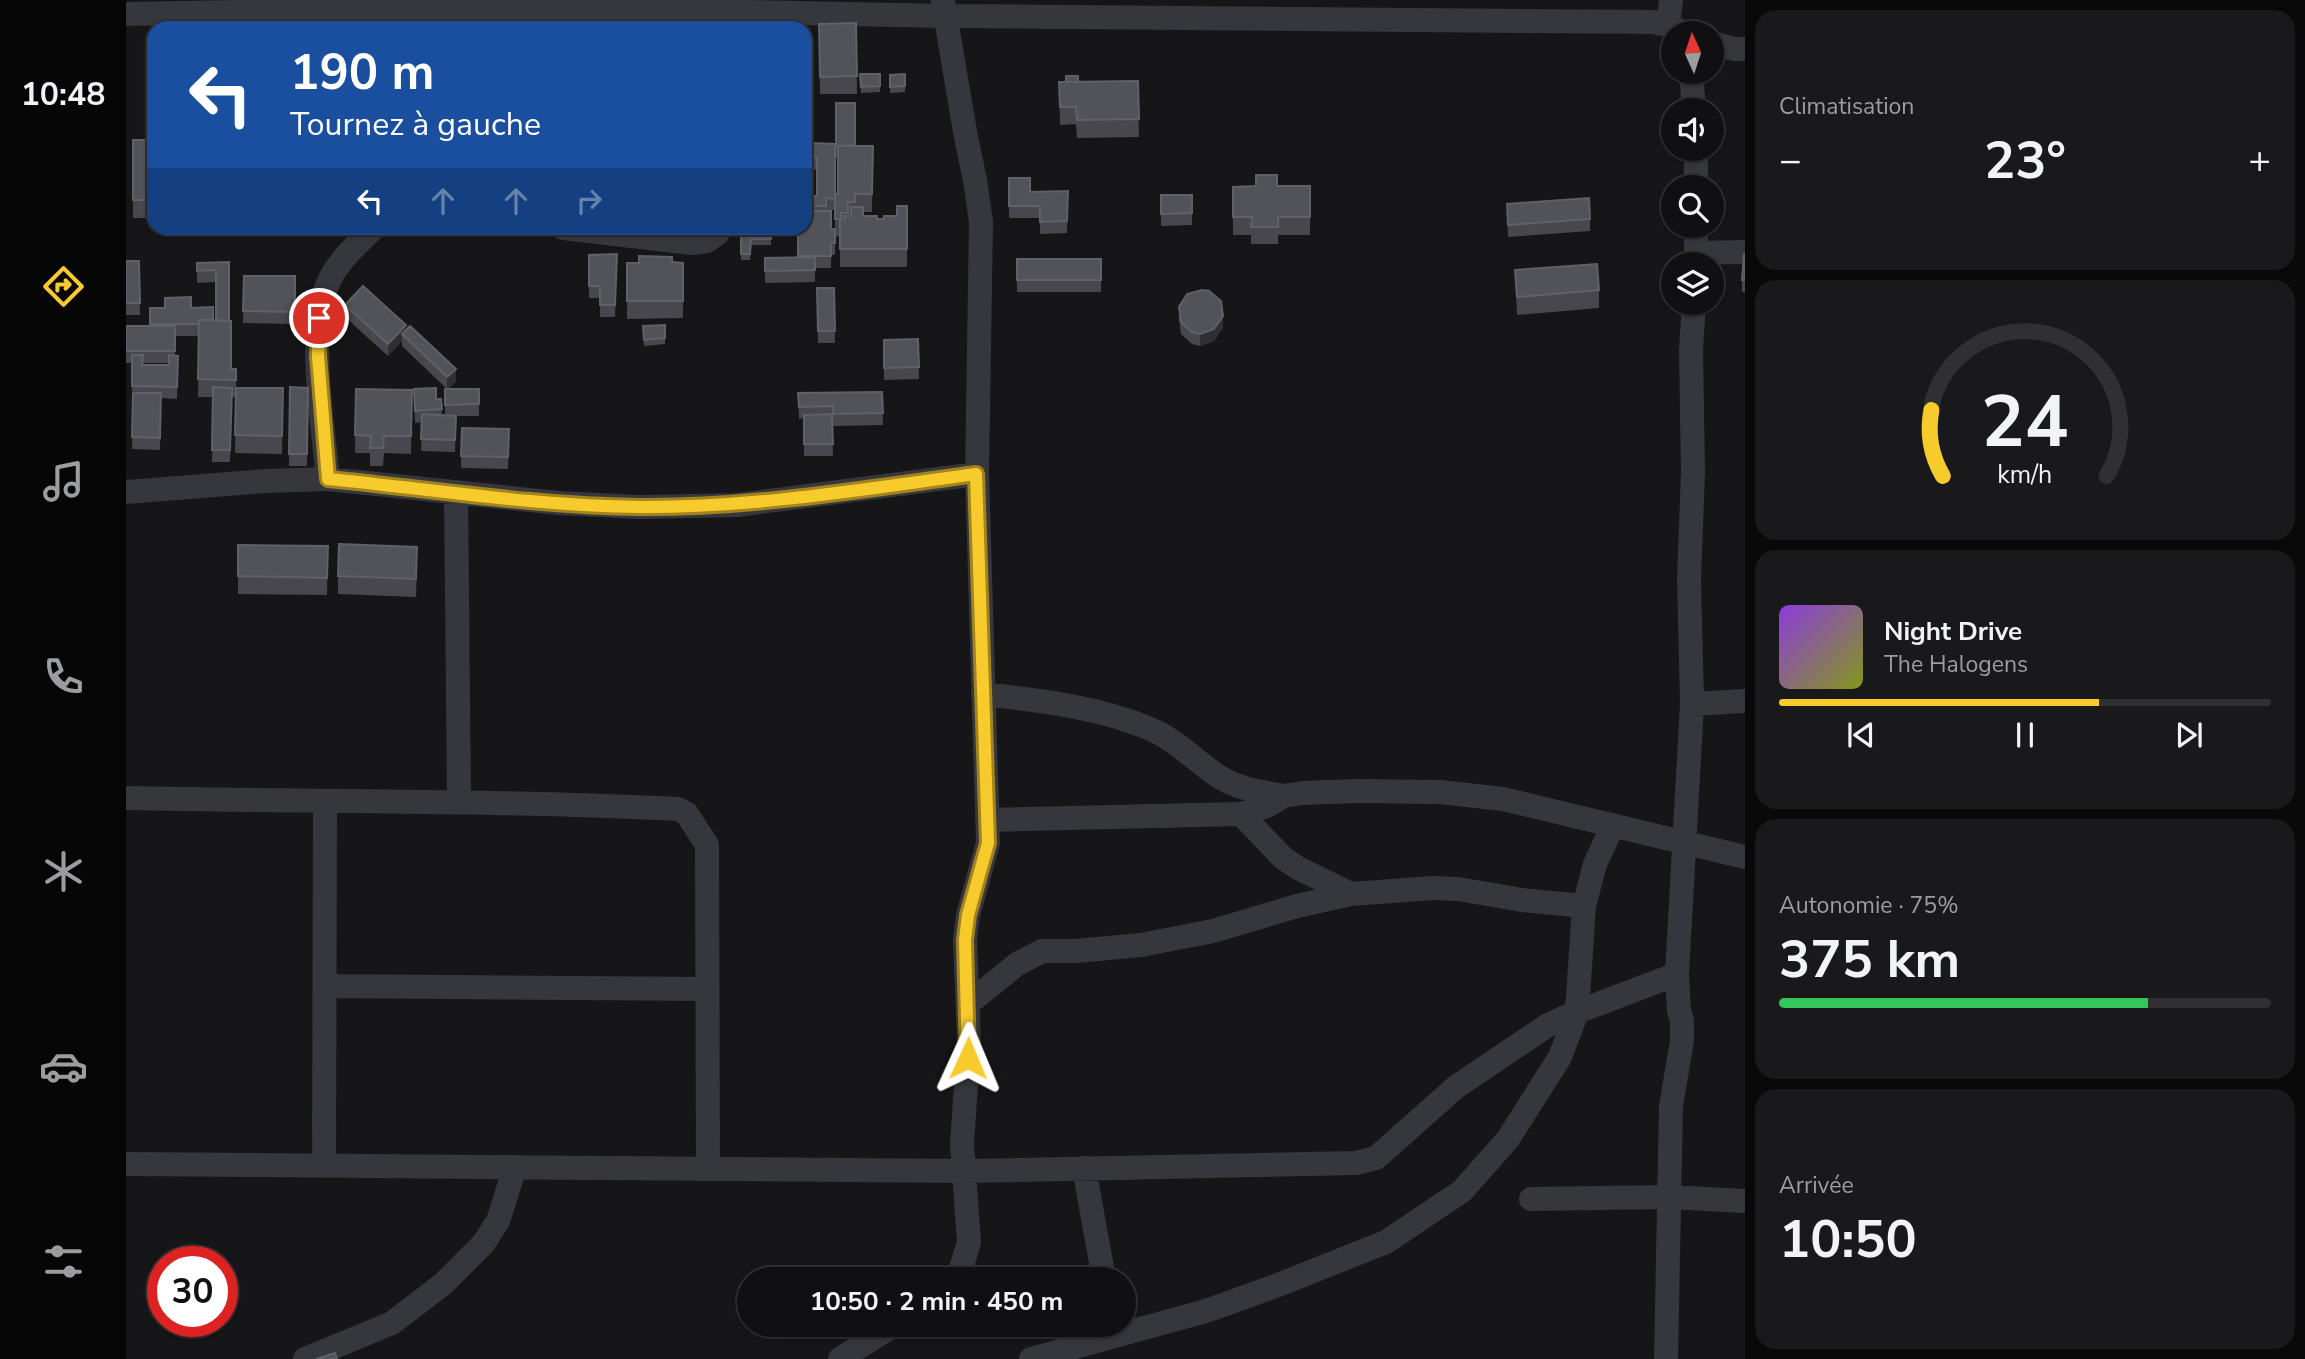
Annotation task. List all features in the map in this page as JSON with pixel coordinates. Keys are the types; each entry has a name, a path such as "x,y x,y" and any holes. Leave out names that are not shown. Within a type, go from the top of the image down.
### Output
{"street":[{"path":"126,14 480,18 510,4 720,20 944,8 1652,22 1673,13"},
{"path":"944,8 981,222 976,474 988,843 968,915 965,940 969,1042 962,1144 969,1242 962,1267"},
{"path":"1724,47 1745,49"},
{"path":"328,479 318,356 319,318 330,281 351,250 367,235"},
{"path":"623,235 692,243 707,241 715,235"},
{"path":"1724,255 1745,252"},
{"path":"1666,1359 1671,1105 1682,1041 1677,974 1692,704 1689,579 1693,473 1691,349 1693,315"},
{"path":"126,492 328,479 559,503 639,507 737,505 976,474"},
{"path":"456,492 459,801"},
{"path":"983,694 1058,705 1127,721 1157,732 1219,777 1249,789 1284,796 1356,791 1440,792 1503,799 1745,857"},
{"path":"1692,704 1745,701"},
{"path":"987,820 1241,814 1267,806 1284,796"},
{"path":"126,798 325,803 459,801 678,808 687,814 707,845 708,1169"},
{"path":"324,1166 325,803"},
{"path":"1241,814 1283,858 1298,869 1351,894"},
{"path":"1136,1325 1206,1311 1386,1242 1462,1191 1508,1139 1560,1057 1577,1012 1584,906 1595,864 1613,825"},
{"path":"968,1003 1017,964 1042,951 1141,945 1213,931 1297,906 1351,894 1433,888 1458,889 1522,900 1584,906"},
{"path":"126,1164 965,1171 1356,1163 1376,1158 1456,1087 1548,1025 1677,974"},
{"path":"325,986 707,989"},
{"path":"305,1359 392,1323 443,1284 483,1244 498,1221 515,1167"},
{"path":"1084,1168 1102,1267"},
{"path":"1531,1199 1668,1197 1745,1201"},
{"path":"840,1359 875,1337"},
{"path":"1031,1359 1094,1337"}],"building":[{"path":"856,23 857,76 820,77 819,24"},
{"path":"860,74 880,74 880,86 861,87"},
{"path":"905,74 905,86 890,87 890,75"},
{"path":"1066,76 1078,76 1078,82 1066,82"},
{"path":"1138,81 1139,119 1077,120 1076,107 1060,107 1059,82"},
{"path":"836,103 855,103 855,145 836,146"},
{"path":"133,140 147,140 147,200 133,200"},
{"path":"812,143 835,144 835,199 826,198 826,206 812,206 812,196 817,196 817,158 812,158"},
{"path":"838,146 873,146 872,194 855,194 855,202 848,202 848,213 841,213 841,219 835,219 835,194 838,194"},
{"path":"1256,175 1277,175 1277,186 1310,186 1310,217 1278,217 1278,227 1251,227 1252,217 1233,217 1233,187 1256,186"},
{"path":"1009,178 1030,178 1030,192 1068,191 1067,221 1040,222 1040,206 1009,206"},
{"path":"1161,195 1192,195 1192,213 1161,214"},
{"path":"1589,198 1590,219 1508,225 1507,204"},
{"path":"897,206 907,206 907,249 840,249 840,219 851,216 851,207 863,207 863,216 884,219 884,216 897,216"},
{"path":"812,211 831,211 831,229 835,229 835,243 831,243 831,256 798,256 798,235 812,235"},
{"path":"741,235 771,235 771,239 751,239 750,254 741,254"},
{"path":"617,254 615,305 600,305 600,286 589,286 589,255"},
{"path":"1744,254 1745,280 1742,280"},
{"path":"639,256 672,257 672,262 683,263 683,301 627,301 627,263 639,263"},
{"path":"815,257 815,270 765,271 765,258"},
{"path":"1017,259 1101,259 1101,280 1017,280"},
{"path":"126,261 139,261 140,303 126,303"},
{"path":"229,262 229,321 216,320 216,270 197,271 197,263"},
{"path":"1597,264 1599,290 1517,297 1515,270"},
{"path":"244,276 295,276 295,312 243,311"},
{"path":"363,286 406,325 388,344 345,305"},
{"path":"817,288 834,288 835,331 818,331"},
{"path":"1209,291 1221,301 1223,316 1214,329 1200,334 1192,332 1181,322 1179,307 1187,294"},
{"path":"191,297 191,308 213,307 213,320 199,320 199,324 150,324 150,308 165,308 165,298"},
{"path":"199,320 231,321 231,369 236,369 236,380 198,379"},
{"path":"665,325 665,338 644,340 643,326"},
{"path":"126,326 175,326 175,351 126,351"},
{"path":"410,326 456,369 447,377 402,334"},
{"path":"918,339 919,367 884,368 884,340"},
{"path":"132,355 143,355 142,365 169,365 169,355 178,356 177,387 132,386"},
{"path":"213,387 232,388 230,450 212,450"},
{"path":"290,387 308,388 307,454 289,454"},
{"path":"236,388 283,388 282,436 235,435"},
{"path":"436,388 436,399 441,399 442,409 415,411 414,389"},
{"path":"356,389 412,390 411,436 384,436 383,448 370,448 371,436 355,435"},
{"path":"445,389 479,389 479,404 445,405"},
{"path":"882,392 883,413 833,414 833,406 799,407 798,393"},
{"path":"133,393 161,393 160,438 132,437"},
{"path":"422,414 456,416 455,440 421,439"},
{"path":"832,414 833,444 804,444 804,415"},
{"path":"462,428 509,429 508,457 461,456"},
{"path":"339,544 417,547 416,579 338,576"},
{"path":"238,545 328,546 327,578 238,576"},
{"path":"335,1353 337,1359 316,1359"}],"route":[{"path":"319,318 318,356 328,479 559,503 639,507 737,505 976,474 988,843 968,915 965,940 968,1058"}]}
